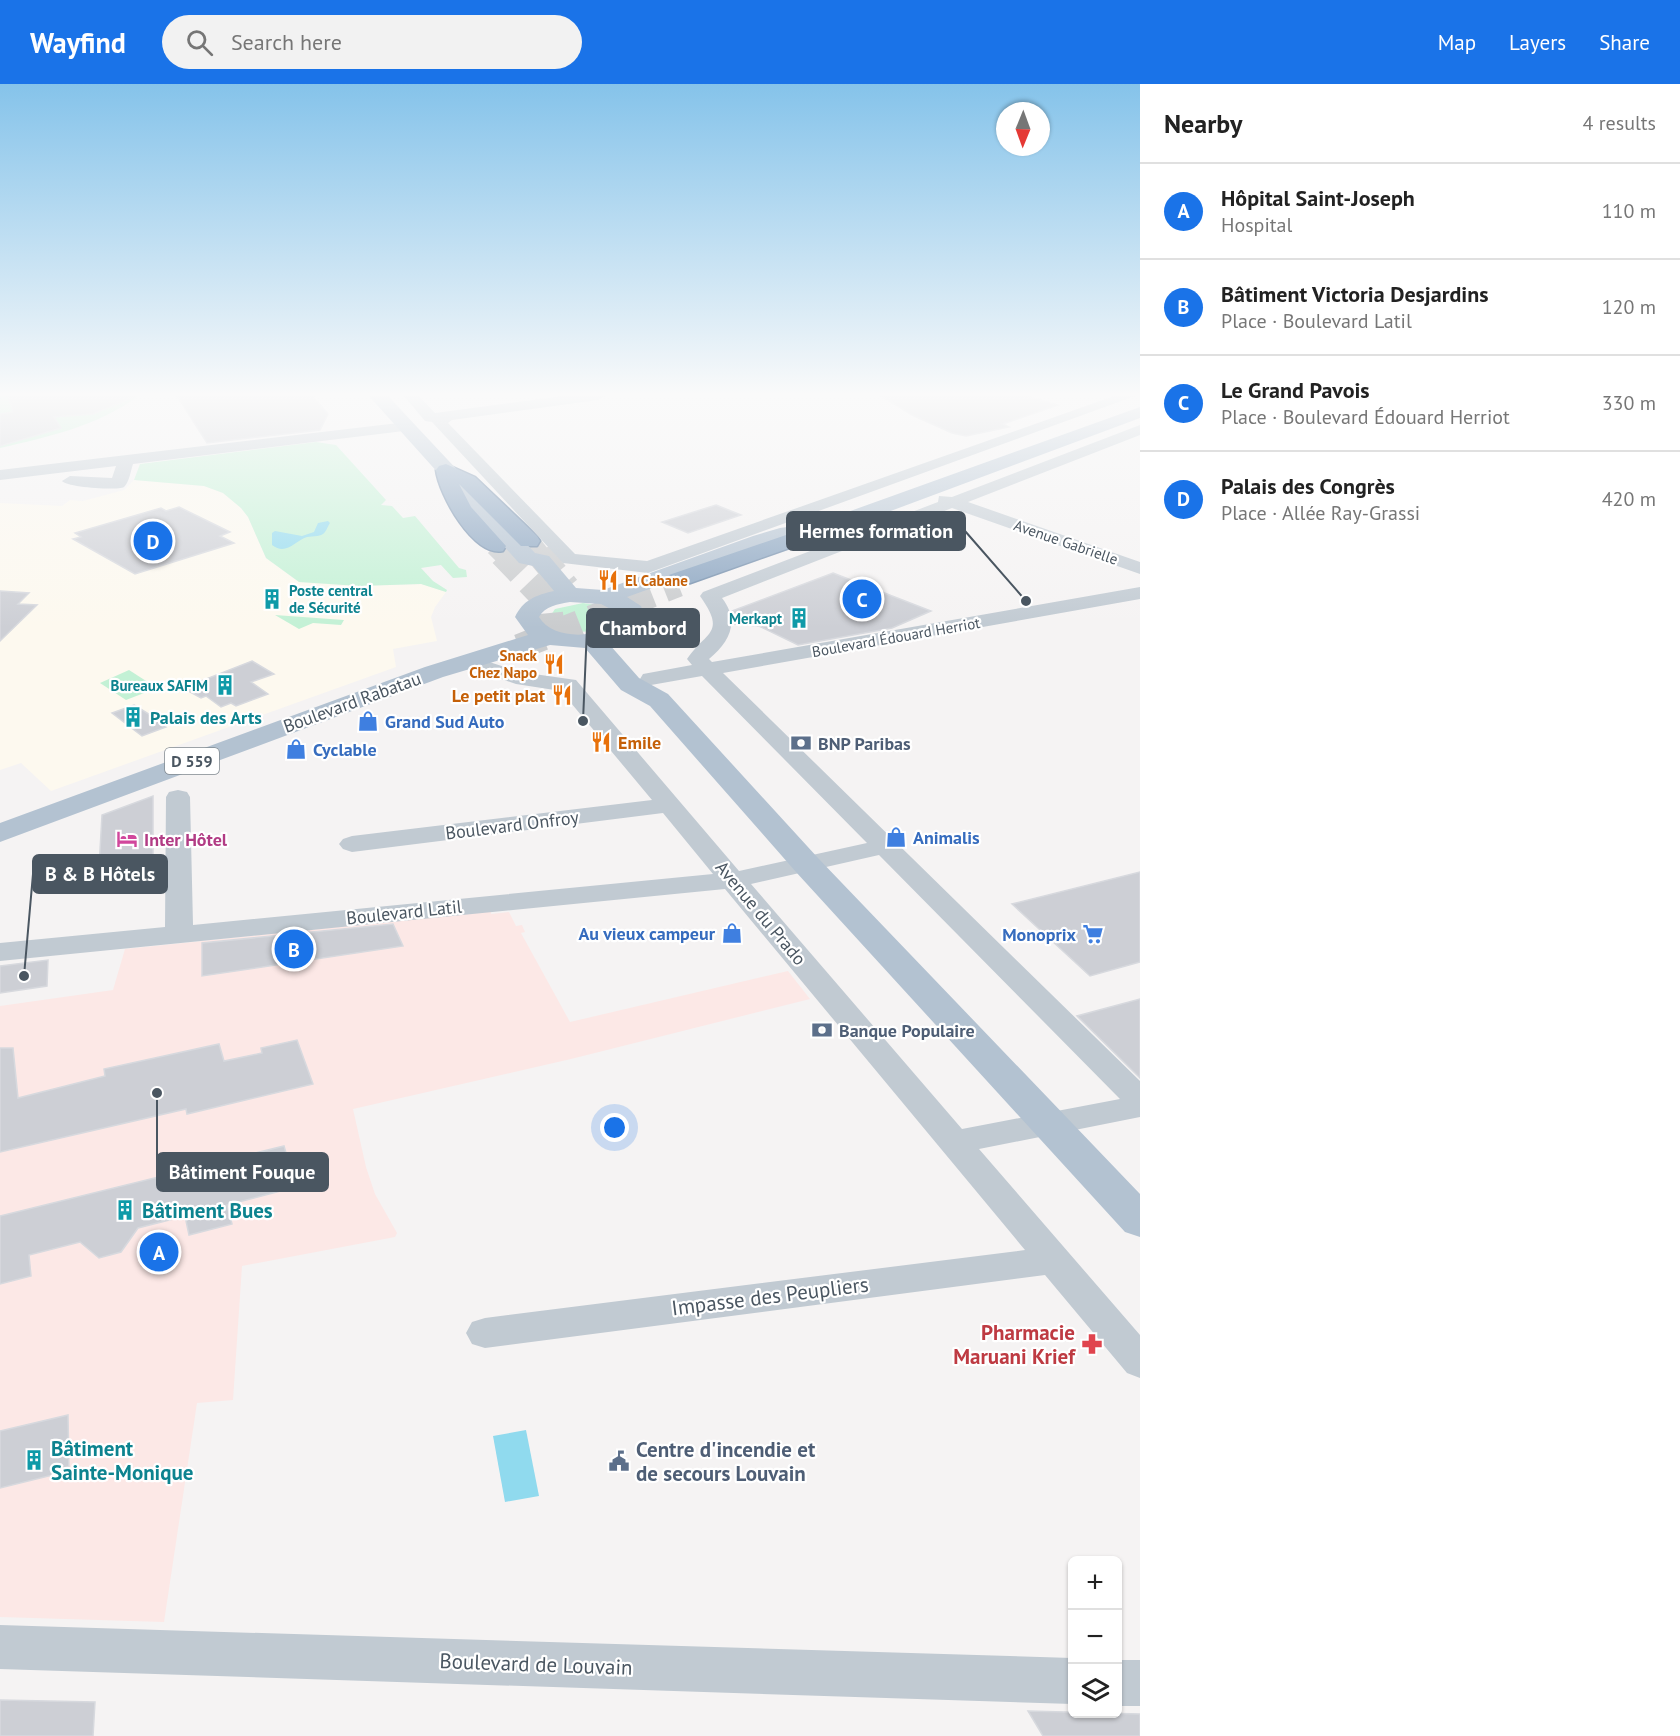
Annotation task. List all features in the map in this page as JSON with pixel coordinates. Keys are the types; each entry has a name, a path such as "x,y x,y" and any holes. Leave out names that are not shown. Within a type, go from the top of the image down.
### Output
{"highway":[{"path":"443,473 454,500 495,546"},
{"path":"676,582 821,529"}],"main road":[{"path":"450,473 528,549 521,564 561,597"},
{"path":"606,597 632,611 635,616 630,627 603,639 540,632 527,617 538,604 561,597 606,597 726,546 821,529 924,492 964,473"},
{"path":"632,611 801,546 821,529"},
{"name":"Boulevard Rabatau","path":"0,833 434,672 471,662 528,641 540,632"},
{"name":"Boulevard Rabatau","path":"434,672 460,656 517,635 540,632"},
{"path":"603,639 653,688 807,865 1140,1221"}],"street":[{"path":"0,476 118,483 122,473"},
{"path":"488,473 570,559 619,562 648,567 726,546 924,473"},
{"path":"1011,473 951,502 710,596 721,611 723,624 702,665 1140,1100"},
{"name":"Avenue Gabrielle","path":"924,492 1140,568"},
{"path":"1113,558 1140,547"},
{"name":"Boulevard Édouard Herriot","path":"653,688 702,665 1140,593"},
{"name":"Avenue du Prado","path":"471,662 516,678 568,685 1140,1362"},
{"path":"178,797 179,934"},
{"name":"Boulevard Onfroy","path":"352,844 671,805"},
{"path":"807,865 883,847"},
{"name":"Boulevard Latil","path":"0,952 732,880 807,865"},
{"path":"953,1142 1140,1106"},
{"name":"Impasse des Peupliers","path":"485,1333 1055,1260"},
{"name":"Boulevard de Louvain","path":"0,1647 1068,1681"},
{"path":"1122,1683 1140,1683"}],"shaded area":[{"path":"134,480 204,486 223,493 248,517 266,558 299,582 359,586 422,584 446,592 431,617 437,641 393,649 396,667 51,791 21,763 0,770 0,503 62,506 70,500 83,501 124,490"},
{"path":"491,911 491,914 509,912 516,926 522,925 525,932 521,933 570,1022 788,971 810,999 571,1059 353,1109 366,1167 375,1194 397,1233 395,1237 242,1266 233,1400 197,1403 164,1622 0,1617 0,1006 113,990 125,949"}],"green space":[{"path":"137,473 362,473 386,500 381,505 392,506 403,518 415,516 459,568 466,570 467,577 453,578 441,565 421,568 433,581 447,590 446,592 421,584 359,586 299,582 266,558 248,517 223,493 204,486 134,480"},
{"path":"583,603 604,606 615,615 615,620 601,629 581,632 562,628 549,618 555,609"},
{"path":"275,615 344,620 341,625 313,623 299,629"},
{"path":"129,670 157,688 126,700 100,683"}],"water":[{"path":"328,521 330,523 322,535 307,537 282,549 272,545 272,533 275,531 302,536 314,532 318,523"},
{"path":"526,1430 539,1496 505,1502 493,1436"}],"building":[{"path":"716,505 741,515 688,533 662,522"},
{"path":"179,507 230,532 220,536 234,543 135,574 73,539 81,537 75,533 161,508 166,511"},
{"path":"833,573 931,611 892,628 798,645 759,626 733,624 732,611"},
{"path":"0,591 29,593 18,604 37,605 0,641"},
{"name":"Bureaux SAFIM","path":"252,661 274,674 251,682 268,694 236,706 231,703 221,707 206,696 201,698 183,688"},
{"path":"134,705 166,727 142,736 112,713"},
{"name":"Inter Hôtel","path":"153,796 153,863 99,868 102,815"},
{"name":"Monoprix","path":"1140,872 1140,962 1090,976 1012,904"},
{"path":"393,924 403,946 202,976 202,943"},
{"path":"48,960 47,986 0,993 0,966"},
{"path":"1140,999 1140,1078 1077,1016"},
{"path":"297,1040 313,1084 187,1114 186,1109 0,1152 0,1048 13,1048 18,1098 105,1076 104,1069 219,1044 224,1061 262,1053 261,1048"},
{"name":"Bâtiment Bues","path":"284,1146 296,1187 227,1205 232,1224 189,1235 185,1216 138,1228 121,1252 99,1258 80,1242 29,1255 31,1276 0,1284 0,1216"},
{"name":"Bâtiment Sainte-Monique","path":"68,1415 69,1471 0,1488 0,1431"},
{"path":"0,1700 95,1702 93,1736 0,1736"},
{"path":"1028,1711 1068,1712 1068,1718 1122,1718 1122,1714 1140,1714 1140,1736 1043,1736"}],"tunnel":[{"path":"529,541 540,555"},
{"path":"495,546 504,555"},
{"path":"502,554 549,603 551,623 538,639"},
{"path":"539,554 567,588"},
{"path":"519,647 678,584"}],"place":[{"name":"Palais des Congrès","path":"153,541"},
{"name":"El Cabane","path":"608,580"},
{"name":"Poste central de Sécurité","path":"272,599"},
{"name":"Le Grand Pavois","path":"862,599"},
{"name":"Hermes formation","path":"1026,601"},
{"name":"Merkapt","path":"799,618"},
{"name":"Snack Chez Napo","path":"554,664"},
{"name":"Bureaux SAFIM","path":"225,685"},
{"name":"Le petit plat","path":"562,695"},
{"name":"Palais des Arts","path":"133,717"},
{"name":"Grand Sud Auto","path":"368,721"},
{"name":"Chambord","path":"583,721"},
{"name":"Emile","path":"601,742"},
{"name":"BNP Paribas","path":"801,743"},
{"name":"Cyclable","path":"296,749"},
{"name":"Animalis","path":"896,837"},
{"name":"Inter Hôtel","path":"127,839"},
{"name":"Au vieux campeur","path":"732,933"},
{"name":"Monoprix","path":"1093,934"},
{"name":"Bâtiment Victoria Desjardins","path":"294,949"},
{"name":"B & B Hôtels","path":"24,976"},
{"name":"Banque Populaire","path":"822,1030"},
{"name":"Bâtiment Fouque","path":"157,1093"},
{"name":"Bâtiment Bues","path":"125,1210"},
{"name":"Hôpital Saint-Joseph","path":"159,1252"},
{"name":"Pharmacie Maruani Krief","path":"1092,1344"},
{"name":"Bâtiment Sainte-Monique","path":"34,1460"},
{"name":"Centre d'incendie et de secours Louvain","path":"619,1461"}]}
